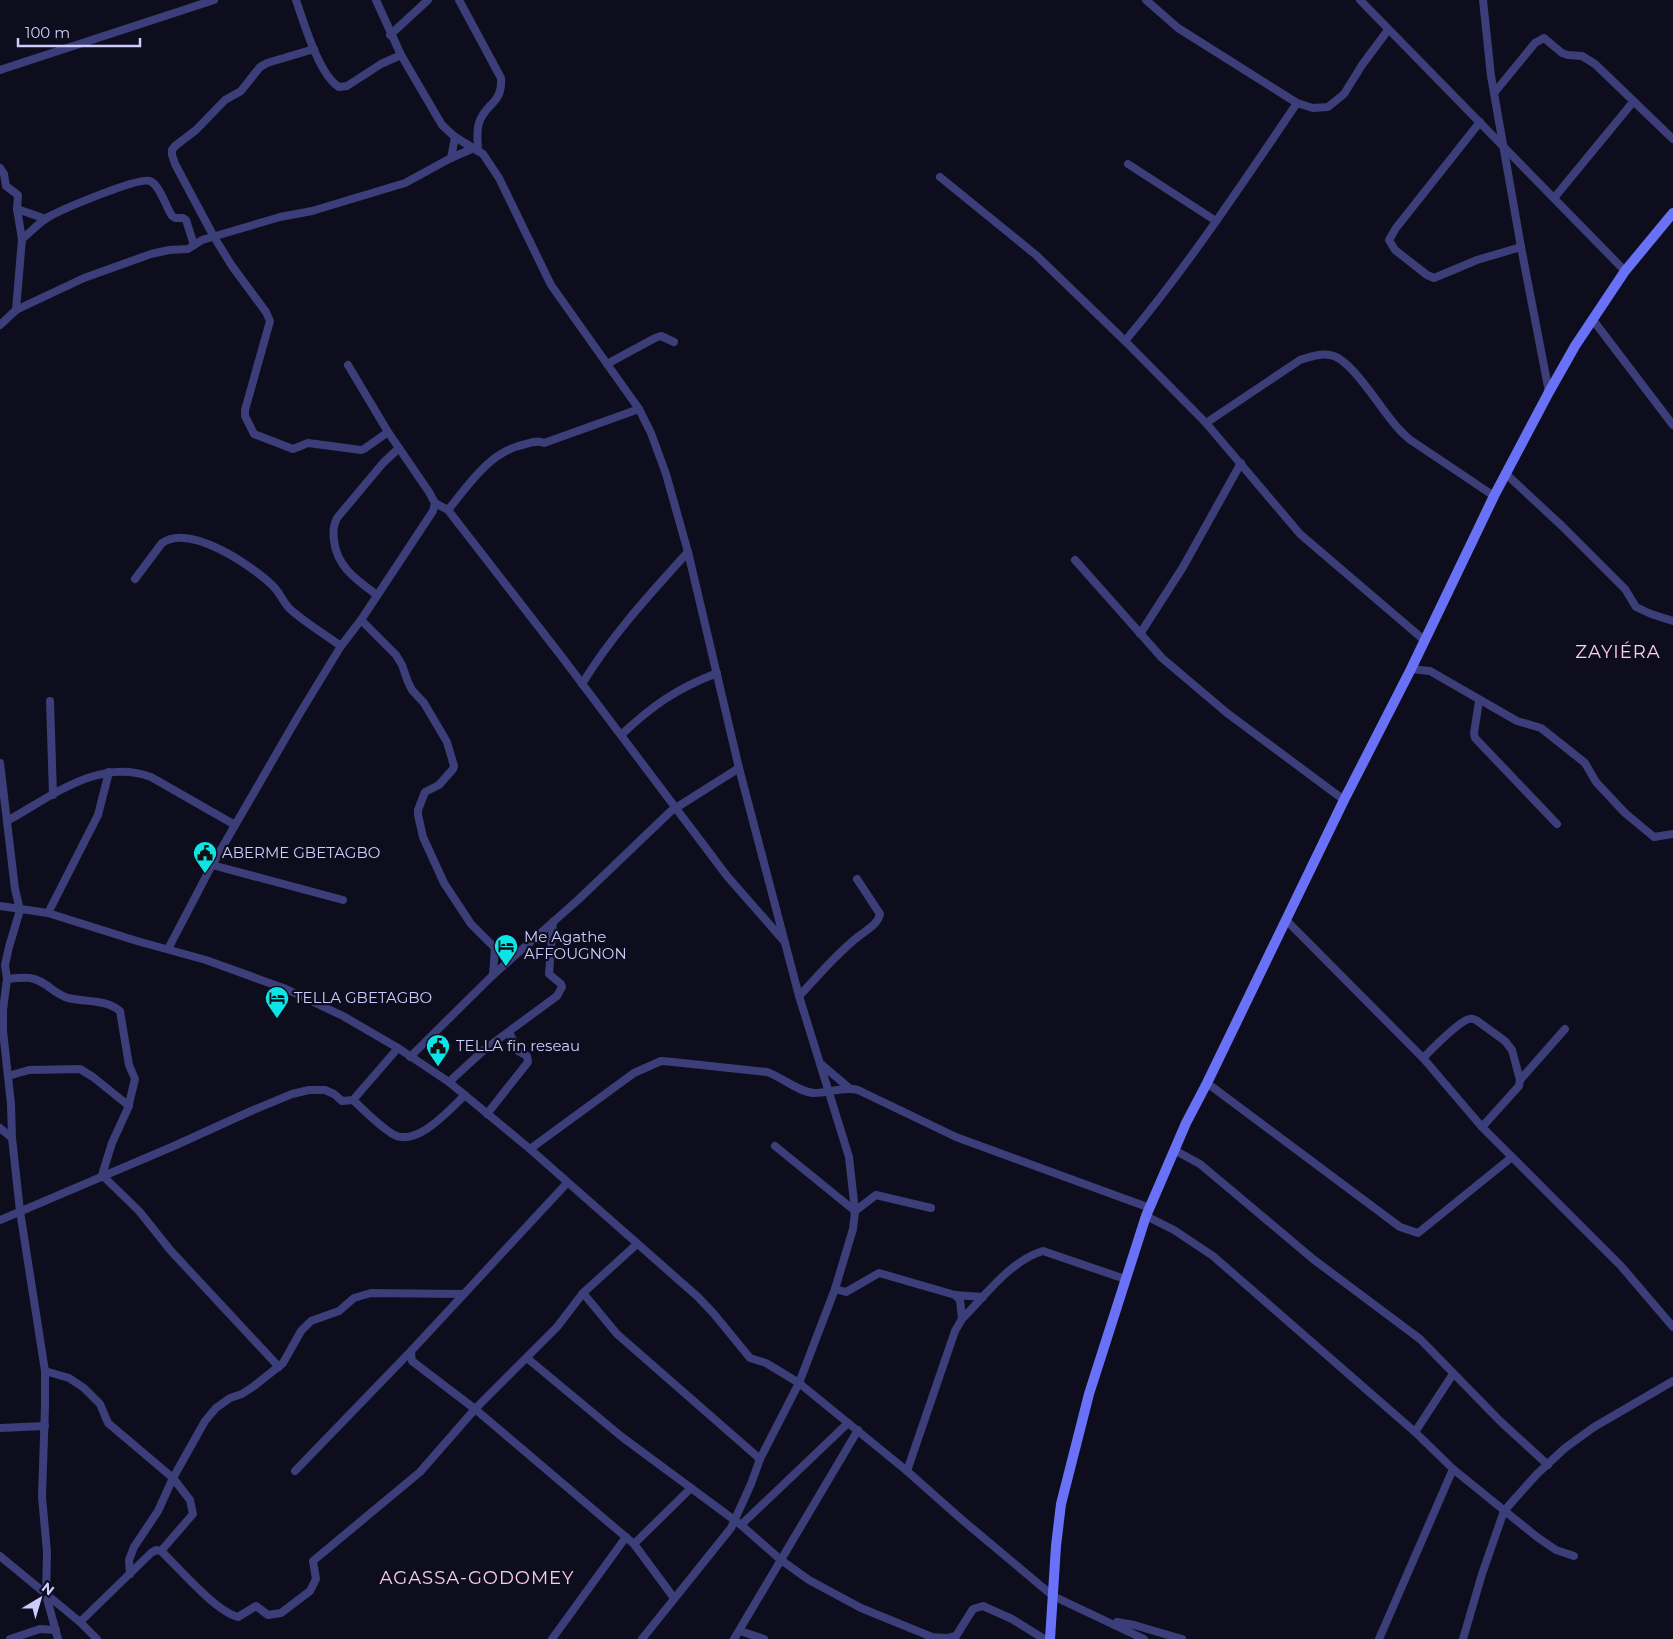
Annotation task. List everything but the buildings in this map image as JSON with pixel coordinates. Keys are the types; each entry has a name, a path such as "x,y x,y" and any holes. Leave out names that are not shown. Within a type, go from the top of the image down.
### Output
{"main road":[{"path":"1050,1639 1056,1546 1064,1495 1089,1394 1148,1212 1186,1123 1344,800 1411,669 1505,473 1575,346 1625,271 1673,213"}],"street":[{"path":"0,70 214,0"},
{"path":"296,0 314,49 331,83 338,88 347,86 381,64 401,55"},
{"path":"376,0 390,35 442,125 455,137 476,149 500,178 551,285 639,409 652,433 666,474 688,552 739,768 799,996 849,1157 855,1211 853,1229 835,1289 799,1383 760,1459 738,1523"},
{"path":"390,35 428,0"},
{"path":"459,0 501,78 502,88 498,97 479,122 476,149"},
{"path":"1146,0 1178,28 1297,103 1313,108 1328,107 1344,94 1362,65 1388,30"},
{"path":"1360,0 1625,271"},
{"path":"1483,0 1494,93 1549,392"},
{"path":"1494,93 1535,43 1544,38 1562,52 1568,55 1582,56 1594,64 1673,139"},
{"path":"314,49 267,63 260,67 241,91 225,100 196,130 172,150 175,164 214,237 270,320 245,410 245,416 254,434 293,449 308,444 346,447 356,450 364,449 388,432"},
{"path":"1554,198 1633,102"},
{"path":"1125,341 1158,301 1216,221 1297,103"},
{"path":"1480,122 1396,228 1390,240 1395,250 1426,275 1434,278 1477,260 1521,247"},
{"path":"451,158 455,137"},
{"path":"0,325 16,310 84,278 151,254 168,250 188,249 202,240 405,184 451,158 476,149"},
{"path":"1128,164 1216,221"},
{"path":"0,168 4,174 6,186 18,195 17,209 22,239 16,310"},
{"path":"940,177 1036,255 1206,423 1300,534 1424,640"},
{"path":"22,239 50,216 105,193 142,181 149,181 156,186 172,216 186,220 194,245"},
{"path":"17,209 46,219"},
{"path":"1592,320 1673,425"},
{"path":"607,364 661,336 674,342"},
{"path":"1206,423 1300,360 1315,355 1332,355 1355,373 1397,428 1409,439 1494,496"},
{"path":"348,366 388,432 430,492 435,503 448,510 677,807 727,876 785,943"},
{"path":"448,510 479,472 501,452 520,445 539,441 544,442 639,409"},
{"path":"377,595 354,578 339,559 335,545 334,524 383,463 400,448"},
{"path":"1140,634 1183,567 1241,463"},
{"path":"1505,473 1562,526 1625,589 1636,607 1673,621"},
{"path":"168,949 212,865 300,713 341,646 361,620 433,511 435,503"},
{"path":"136,579 162,543 167,539 205,542 217,547 274,586 289,608 341,646"},
{"path":"582,684 601,654 630,616 688,552"},
{"path":"1075,560 1162,658 1227,713 1344,800"},
{"path":"361,620 396,655 412,690 424,703 448,742 454,766 453,769 439,785 425,792 418,815 424,837 444,883 471,924 495,948 494,975"},
{"path":"1411,669 1430,671 1479,701 1517,721 1541,728 1585,763 1596,782 1625,813 1654,838 1673,834"},
{"path":"621,734 658,702 696,681 717,673"},
{"path":"1479,701 1474,733 1475,738 1557,824"},
{"path":"50,702 53,795"},
{"path":"0,763 20,910 5,966 7,979 1,1032 11,1104 12,1138 20,1211 45,1371 42,1497 48,1552 46,1595 58,1639"},
{"path":"410,1057 494,975 554,922 671,811 739,768"},
{"path":"48,914 98,815 109,772"},
{"path":"7,821 80,780 100,773 140,772 236,825"},
{"path":"212,865 343,900"},
{"path":"799,996 842,950 879,919 880,914 857,878"},
{"path":"0,906 48,914 206,960 286,989 343,1016 398,1048 449,1082 530,1149 714,1314 750,1358 766,1363 799,1383 908,1471 960,1518 1053,1596 1144,1639"},
{"path":"1286,920 1422,1058 1482,1127 1620,1266 1673,1327"},
{"path":"449,1082 485,1049 557,996 562,987 560,982 549,974 554,922"},
{"path":"7,979 31,978 41,981 67,998 107,1004 114,1006 120,1011 129,1065 135,1079 129,1106 112,1144 102,1176"},
{"path":"1422,1058 1468,1019 1476,1020 1505,1041 1512,1050 1520,1080 1519,1086 1482,1127"},
{"path":"1520,1080 1565,1029"},
{"path":"487,1114 528,1062 527,1056 518,1051 509,1032"},
{"path":"353,1100 398,1048"},
{"path":"530,1149 634,1073 661,1061 767,1072 778,1076 805,1092 815,1093 848,1087"},
{"path":"821,1064 848,1087 956,1137 1148,1212 1213,1256 1415,1432 1453,1469 1504,1511 1556,1550 1574,1556"},
{"path":"8,1076 30,1070 80,1069 129,1106"},
{"path":"1207,1083 1400,1227 1418,1233 1512,1157"},
{"path":"0,1220 174,1146 251,1110 292,1094 308,1090 325,1090 342,1100 353,1100 392,1135 410,1136 419,1134 428,1128 464,1095"},
{"path":"0,1128 12,1138"},
{"path":"775,1146 855,1211"},
{"path":"1176,1150 1200,1164 1313,1260 1420,1339 1500,1421 1548,1465"},
{"path":"102,1176 139,1211 170,1251 279,1367"},
{"path":"295,1471 412,1350 568,1183"},
{"path":"855,1211 876,1195 931,1208"},
{"path":"80,1622 156,1550 162,1551 200,1590 231,1615 238,1617 256,1606 268,1615 281,1613 310,1591 316,1578 313,1561 420,1472 475,1410 557,1327 583,1293 637,1244"},
{"path":"908,1471 953,1337 962,1319 1017,1263 1031,1254 1043,1251 1125,1279"},
{"path":"835,1289 846,1292 879,1273 955,1295 983,1298"},
{"path":"130,1574 129,1560 134,1548 158,1511 173,1478 205,1421 216,1408 230,1398 254,1386 279,1367 292,1350 301,1332 311,1321 339,1311 354,1298 371,1293 463,1294"},
{"path":"583,1293 617,1334 760,1459"},
{"path":"955,1295 960,1300 962,1319"},
{"path":"412,1350 410,1353 412,1361 475,1410 634,1544 674,1598"},
{"path":"527,1358 615,1432 738,1523 781,1560 809,1580 861,1608 932,1636 948,1638 956,1636 973,1609 983,1606 1012,1619 1044,1639"},
{"path":"45,1371 69,1378 84,1388 100,1404 108,1423 173,1478 190,1500 193,1514 162,1551"},
{"path":"1415,1432 1453,1374"},
{"path":"1463,1639 1482,1574 1504,1511 1565,1448 1594,1427 1673,1382"},
{"path":"642,1639 731,1528 848,1423"},
{"path":"0,1428 45,1426"},
{"path":"734,1639 858,1430"},
{"path":"1379,1639 1453,1469"},
{"path":"634,1544 690,1488"},
{"path":"552,1639 626,1538"},
{"path":"0,1556 80,1622 97,1639"},
{"path":"1108,1621 1134,1625 1182,1639"},
{"path":"10,1639 40,1629 56,1630"},
{"path":"740,1630 764,1639"}],"place":[{"name":"ABERME GBETAGBO","path":"205,874"},
{"name":"Me Agathe AFFOUGNON","path":"506,967"},
{"name":"TELLA GBETAGBO","path":"277,1019"},
{"name":"TELLA fin reseau","path":"438,1067"}],"district":[{"name":"ZAYIÉRA","path":"1618,652"},
{"name":"AGASSA-GODOMEY","path":"477,1578"}]}
